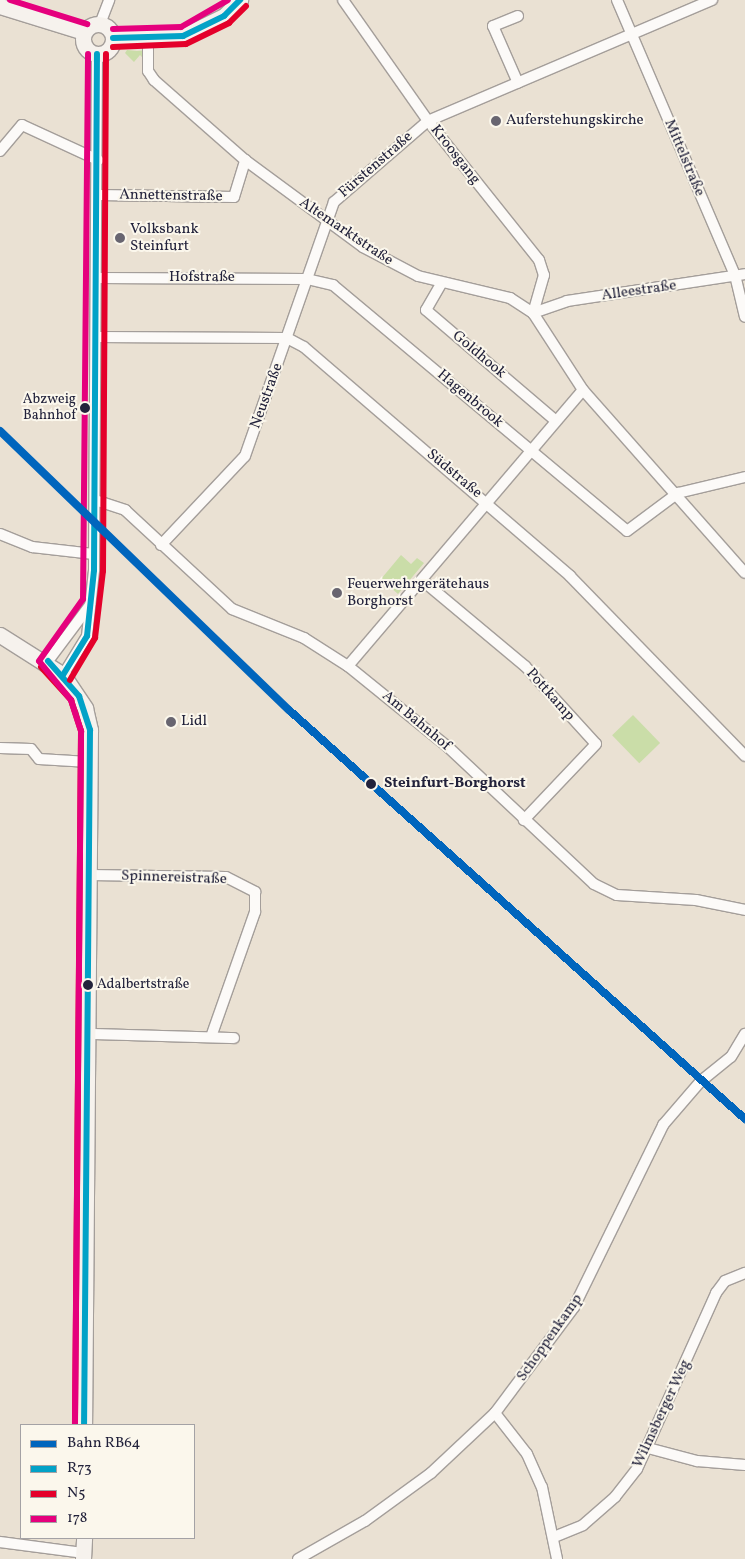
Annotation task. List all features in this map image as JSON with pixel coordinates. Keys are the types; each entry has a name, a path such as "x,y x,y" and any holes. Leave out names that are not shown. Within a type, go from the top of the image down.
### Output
{"main road":[{"path":"0,6 84,32 100,24 113,38 148,39 202,28 240,0"},
{"path":"84,32 83,44 97,54 109,50 113,38"},
{"path":"0,635 48,661 63,675 89,719 90,1034 84,1424"}],"street":[{"path":"100,24 109,0"},
{"name":"Kroosgang","path":"343,0 428,121 539,260 544,275 533,313"},
{"name":"Mittelstraße","path":"617,0 740,274 745,317"},
{"name":"Fürstenstraße","path":"325,218 334,202 428,121 712,0"},
{"path":"518,16 493,26 518,83"},
{"name":"Altemarktstraße","path":"148,39 148,71 154,80 245,160 325,218 390,264 441,284 510,298 533,313 583,390 741,562 745,573"},
{"path":"63,675 87,636 92,602 98,278 97,54"},
{"path":"0,151 22,124 98,160"},
{"name":"Annettenstraße","path":"98,195 234,197 245,160"},
{"name":"Neustraße","path":"161,545 245,456 288,338 325,218"},
{"name":"Alleestraße","path":"533,313 567,301 740,274"},
{"name":"Hofstraße","path":"98,278 307,279"},
{"name":"Hagenbrook","path":"307,279 333,285 627,531 678,493"},
{"name":"Goldhook","path":"441,284 426,310 555,420"},
{"path":"96,337 288,338"},
{"name":"Südstraße","path":"288,338 304,346 570,576 745,756"},
{"path":"348,666 489,504 531,449 583,390"},
{"path":"678,493 745,477"},
{"name":"Am Bahnhof","path":"95,500 119,505 232,610 304,638 348,666 448,747 576,871 617,895 696,900 745,910"},
{"path":"0,534 32,547 94,554"},
{"name":"Pottkamp","path":"422,580 525,666 596,744 524,820"},
{"path":"48,661 92,602"},
{"path":"0,748 31,749 39,759 90,762"},
{"name":"Spinnereistraße","path":"90,875 226,876 256,892 255,912 212,1034"},
{"path":"90,1034 212,1034 234,1038"},
{"name":"Schoppenkamp","path":"298,1559 365,1521 431,1473 495,1413 574,1307 663,1124 701,1081 731,1057 745,1034"},
{"name":"Wilmsberger Weg","path":"554,1537 583,1524 616,1497 648,1448 716,1293 724,1281 745,1273"},
{"path":"495,1413 527,1454 542,1487 554,1537 557,1559"},
{"path":"648,1448 697,1461 745,1465"},
{"path":"0,1542 84,1550"}],"green space":[{"path":"127,50 149,50 146,61 140,55 134,62 125,53"},
{"path":"401,555 411,564 417,558 424,563 398,594 381,579"},
{"path":"633,715 660,743 639,763 612,735"}],"rail line":[{"name":"RB64","path":"0,431 289,710 745,1119"}],"transit line":[{"name":"178","path":"10,0 87,24"},
{"name":"178","path":"113,29 181,27 228,0"},
{"name":"R73","path":"113,38 183,36 224,16 240,0"},
{"name":"N5","path":"113,47 186,44 229,23 246,6"},
{"name":"178","path":"75,1424 81,731 71,700 39,661 83,599 88,54"},
{"name":"R73","path":"63,675 87,636 94,570 97,54"},
{"name":"N5","path":"70,680 95,638 103,571 106,54"},
{"name":"R73","path":"48,661 79,696 90,730 84,1424"},
{"name":"N5","path":"41,667 71,700 81,731 75,1424"}],"place":[{"name":"Auferstehungskirche","path":"496,121"},
{"name":"Volksbank Steinfurt","path":"120,238"},
{"name":"Abzweig Bahnhof","path":"85,408"},
{"name":"Feuerwehrgerätehaus Borghorst","path":"337,593"},
{"name":"Lidl","path":"171,722"},
{"name":"Steinfurt-Borghorst","path":"371,784"},
{"name":"Adalbertstraße","path":"88,985"}]}
